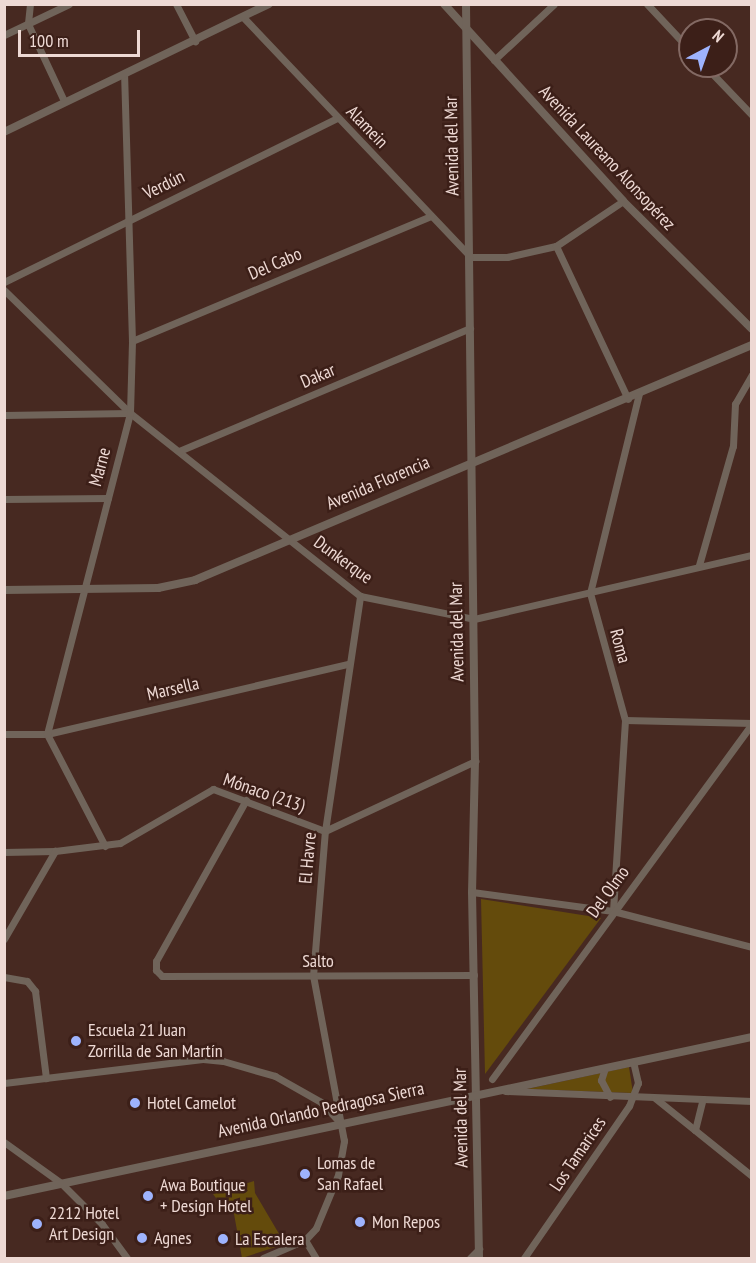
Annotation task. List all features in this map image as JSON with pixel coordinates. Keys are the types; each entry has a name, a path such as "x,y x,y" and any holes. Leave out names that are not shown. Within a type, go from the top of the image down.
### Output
{"street":[{"path":"30,4 28,24 64,101"},
{"path":"4,35 69,4"},
{"path":"176,4 195,40"},
{"path":"4,132 64,101 269,4"},
{"name":"Avenida Laureano Alonsopérez","path":"444,4 623,201 752,329"},
{"name":"Avenida del Mar","path":"466,4 471,257 475,761 472,891 479,1254"},
{"path":"494,60 554,4"},
{"path":"647,4 678,37"},
{"name":"Alamein","path":"243,17 471,257"},
{"name":"Marne","path":"47,734 130,413 132,340 124,74"},
{"path":"717,78 752,115"},
{"name":"Verdún","path":"4,282 337,118"},
{"path":"471,257 507,257 556,246 623,201"},
{"name":"Del Cabo","path":"132,340 431,216"},
{"path":"556,246 628,399"},
{"name":"Dunkerque","path":"4,290 130,413 360,596 474,619 699,565 752,555"},
{"name":"Dakar","path":"179,451 470,328"},
{"name":"Avenida Florencia","path":"4,590 158,588 195,580 288,538 628,399 752,345"},
{"path":"699,565 733,446 735,404 752,375"},
{"name":"Roma","path":"613,911 625,720 590,593 639,394"},
{"path":"4,415 130,413"},
{"path":"4,500 108,498"},
{"name":"El Havre","path":"305,1240 316,1228 338,1175 344,1141 313,976 325,831 348,663 360,596"},
{"name":"Marsella","path":"4,734 47,734 348,663"},
{"path":"625,720 752,724"},
{"name":"Del Olmo","path":"492,1079 752,724"},
{"path":"47,734 105,846"},
{"path":"325,831 475,761"},
{"name":"Mónaco (213)","path":"4,852 55,851 120,843 213,789 325,831"},
{"name":"Salto","path":"246,800 156,961 156,970 162,976 474,975"},
{"path":"4,939 55,851"},
{"path":"472,891 613,911 752,947"},
{"path":"4,977 27,981 34,991 46,1078"},
{"name":"Avenida Orlando Pedragosa Sierra","path":"4,1196 752,1037"},
{"path":"4,1083 202,1059 241,1063 306,1092 330,1110 339,1123"},
{"name":"Los Tamarices","path":"524,1258 634,1097 638,1083 633,1062"},
{"path":"605,1068 602,1087 610,1096"},
{"path":"638,1083 652,1098 752,1176"},
{"path":"495,1091 752,1101"},
{"path":"695,1130 703,1099"},
{"path":"4,1142 61,1183 102,1224 127,1258"},
{"path":"263,1258 305,1240 316,1258"},
{"path":"470,1258 479,1254"}],"shaded area":[{"path":"481,899 601,918 485,1074"},
{"path":"629,1067 633,1093 527,1089"},
{"path":"254,1181 255,1193 285,1244 242,1258 234,1214 224,1209 213,1194"}],"place":[{"name":"Escuela 21 Juan Zorrilla de San Martín","path":"76,1041"},
{"name":"Hotel Camelot","path":"135,1103"},
{"name":"Lomas de San Rafael","path":"305,1174"},
{"name":"Awa Boutique + Design Hotel","path":"148,1196"},
{"name":"Mon Repos","path":"360,1222"},
{"name":"2212 Hotel Art Design","path":"37,1224"},
{"name":"Agnes","path":"142,1238"},
{"name":"La Escalera","path":"223,1239"}]}
